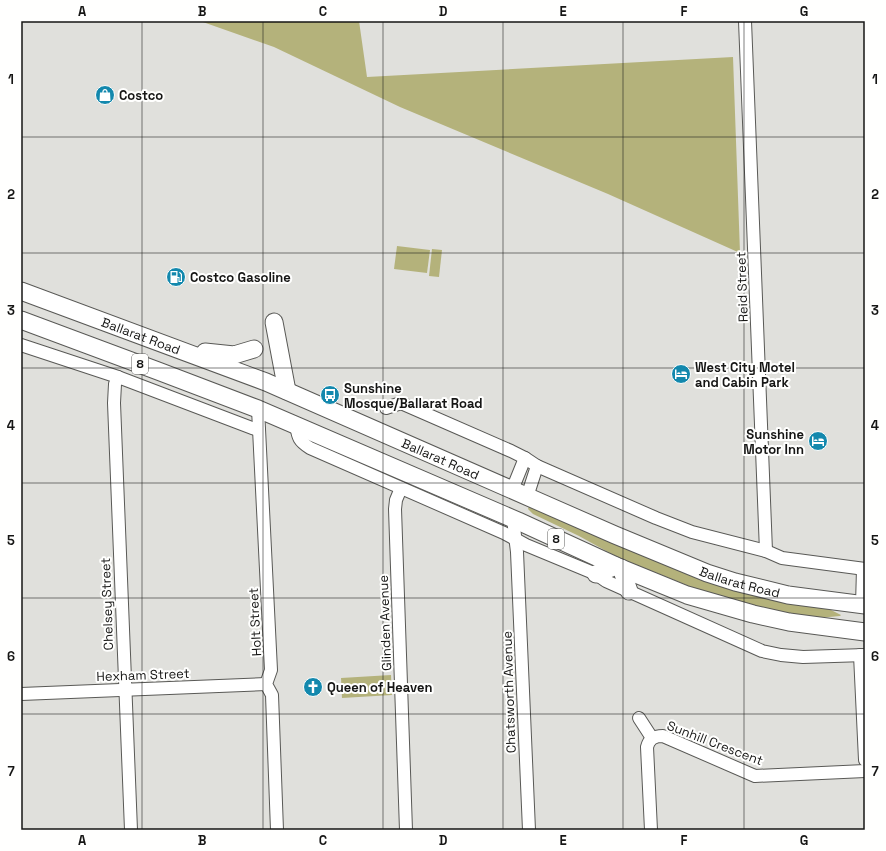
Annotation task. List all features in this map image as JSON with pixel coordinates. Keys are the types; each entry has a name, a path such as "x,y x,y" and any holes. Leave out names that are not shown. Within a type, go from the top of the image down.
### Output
{"highway":[{"name":"Ballarat Road","path":"21,291 251,376 527,497 672,559 728,580 788,595 863,605"},
{"name":"Ballarat Road","path":"21,320 158,370 258,409 518,521 619,567 687,595 752,614 789,622 863,632"},
{"path":"274,322 287,391"},
{"path":"167,345 234,355 254,349"},
{"path":"512,490 511,505 518,521"},
{"path":"518,521 527,497"},
{"path":"596,574 619,567 629,591"},
{"path":"863,605 863,632"}],"street":[{"name":"Reid Street","path":"745,21 766,551"},
{"path":"21,345 118,377 205,411 259,430"},
{"name":"Chelsey Street","path":"118,377 115,384 114,403 124,689 131,830"},
{"path":"386,408 401,403 525,458 537,466 656,518 692,532 766,551 782,558 864,569 863,605"},
{"name":"Holt Street","path":"258,409 271,670 266,684"},
{"path":"296,425 297,435 301,442 305,445 504,533 518,545 596,574 606,581 762,651 781,655 803,657 862,655 865,760"},
{"path":"512,490 525,458"},
{"path":"527,497 537,466"},
{"name":"Glinden Avenue","path":"401,488 396,500 395,510 406,830"},
{"name":"Chatsworth Avenue","path":"518,521 524,533 518,545 529,830"},
{"path":"266,684 272,694 277,830"},
{"name":"Hexham Street","path":"21,694 266,684"},
{"name":"Sunhill Crescent","path":"639,718 652,738"},
{"name":"Sunhill Crescent","path":"651,830 647,747 648,742 652,738 663,736 755,776 865,771"}],"shaded area":[{"path":"200,21 359,21 367,77 733,57 740,253 608,194 400,107 274,47"},
{"path":"397,246 430,250 427,273 394,269"},
{"path":"432,249 442,250 439,277 429,276"},
{"path":"529,506 823,606 841,615 818,618 793,614 738,602 689,586 617,557 579,536 533,514 528,509"},
{"path":"391,675 392,695 342,698 341,678"}],"place":[{"name":"Costco","path":"105,95"},
{"name":"Costco Gasoline","path":"176,277"},
{"name":"West City Motel and Cabin Park","path":"681,374"},
{"name":"Sunshine Mosque/Ballarat Road","path":"330,395"},
{"name":"Sunshine Motor Inn","path":"818,441"},
{"name":"Queen of Heaven","path":"313,687"}]}
